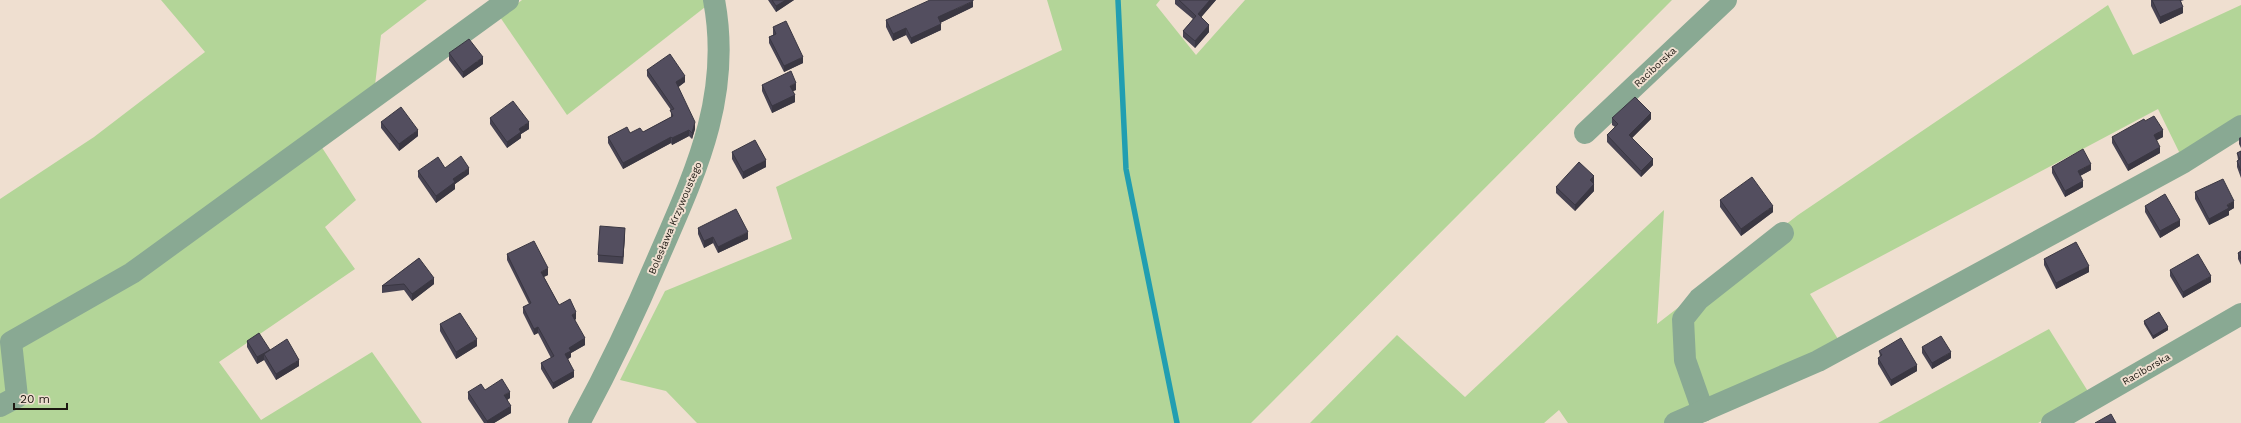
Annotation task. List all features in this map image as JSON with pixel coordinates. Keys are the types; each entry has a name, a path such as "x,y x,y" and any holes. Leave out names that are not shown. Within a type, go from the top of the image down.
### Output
{"street":[{"path":"0,406 17,397 11,342 132,273 508,0"},
{"name":"Bolesława Krzywoustego","path":"579,423 620,346 695,174 708,133 719,58 719,25 714,0"},
{"name":"Raciborska","path":"1585,133 1726,0"},
{"path":"1676,423 1818,361 2184,162 2241,126"},
{"path":"1703,411 1685,360 1683,320 1699,299 1783,233"},
{"name":"Raciborska","path":"2052,423 2241,314"}],"green space":[{"path":"161,0 427,0 381,35 375,85 321,146 356,200 325,227 355,269 219,362 261,420 372,352 422,423 0,423 0,199 94,137 205,52"},
{"path":"522,0 708,0 709,4 567,115 500,17"},
{"path":"1047,0 1160,0 1156,5 1196,55 1245,0 1672,0 1251,423 697,423 666,391 620,380 665,291 792,239 776,187 1062,50"},
{"path":"2108,5 2133,55 2241,5 2241,126 2184,162 2158,109 1810,294 1843,347 1675,423 1568,423 1559,410 1544,423 1310,423 1397,335 1465,397 1664,210 1657,324 1798,215"},
{"path":"2049,329 2089,393 2038,423 1878,423"}],"building":[{"path":"772,0 786,0 776,6"},
{"path":"930,0 973,1 938,17 941,24 911,38 906,28 893,34 886,20"},
{"path":"1179,0 1210,0 1198,14 1209,25 1195,41 1183,31 1196,16"},
{"path":"2152,0 2180,0 2183,7 2160,17"},
{"path":"786,21 803,57 784,66 769,37 776,34 773,27"},
{"path":"469,39 483,57 463,72 449,53"},
{"path":"670,54 685,76 676,82 695,122 692,133 689,130 672,138 671,137 623,163 608,137 627,127 630,133 640,128 643,132 673,116 670,110 674,109 647,70"},
{"path":"791,71 796,83 790,86 795,95 772,106 762,85"},
{"path":"1635,97 1651,113 1629,135 1653,159 1641,171 1607,135 1618,124 1612,118"},
{"path":"513,101 529,122 519,129 521,132 507,142 490,118"},
{"path":"401,107 418,130 399,144 381,122"},
{"path":"2154,116 2163,130 2154,135 2160,147 2128,165 2112,137 2144,119 2145,121"},
{"path":"755,140 766,160 743,172 732,152"},
{"path":"2083,149 2091,164 2078,171 2083,181 2065,191 2052,167"},
{"path":"2241,151 2241,171 2237,161 2240,159 2237,153"},
{"path":"461,156 469,168 453,179 455,182 436,196 418,171 438,157 445,168"},
{"path":"1579,162 1594,176 1590,180 1594,184 1575,205 1556,187"},
{"path":"1752,177 1773,206 1741,229 1720,200"},
{"path":"2223,179 2234,201 2227,205 2229,208 2209,219 2195,192"},
{"path":"2165,194 2180,220 2160,231 2145,206"},
{"path":"736,209 748,232 718,247 713,237 704,241 698,228"},
{"path":"600,226 625,228 623,257 598,255"},
{"path":"534,241 548,268 541,272 559,305 570,299 576,312 572,315 585,338 569,348 571,351 565,354 574,371 553,383 541,363 554,356 538,327 534,329 523,307 531,303 507,254"},
{"path":"2076,242 2089,266 2056,283 2044,259"},
{"path":"2241,251 2241,259 2238,253"},
{"path":"2198,254 2211,276 2183,292 2170,270"},
{"path":"419,258 434,278 412,294 404,284 382,286"},
{"path":"2159,312 2168,327 2153,336 2144,321"},
{"path":"460,313 477,339 456,352 440,324"},
{"path":"259,333 270,350 257,357 247,341"},
{"path":"1941,336 1951,352 1932,363 1922,347"},
{"path":"1901,338 1917,365 1891,380 1878,358 1882,355 1879,351"},
{"path":"287,339 299,360 276,374 264,354"},
{"path":"502,379 510,392 504,395 511,406 487,421 468,392 481,384 485,390"},
{"path":"2111,414 2116,423 2095,423"}],"waterway":[{"path":"1118,0 1126,169 1177,423"}]}
